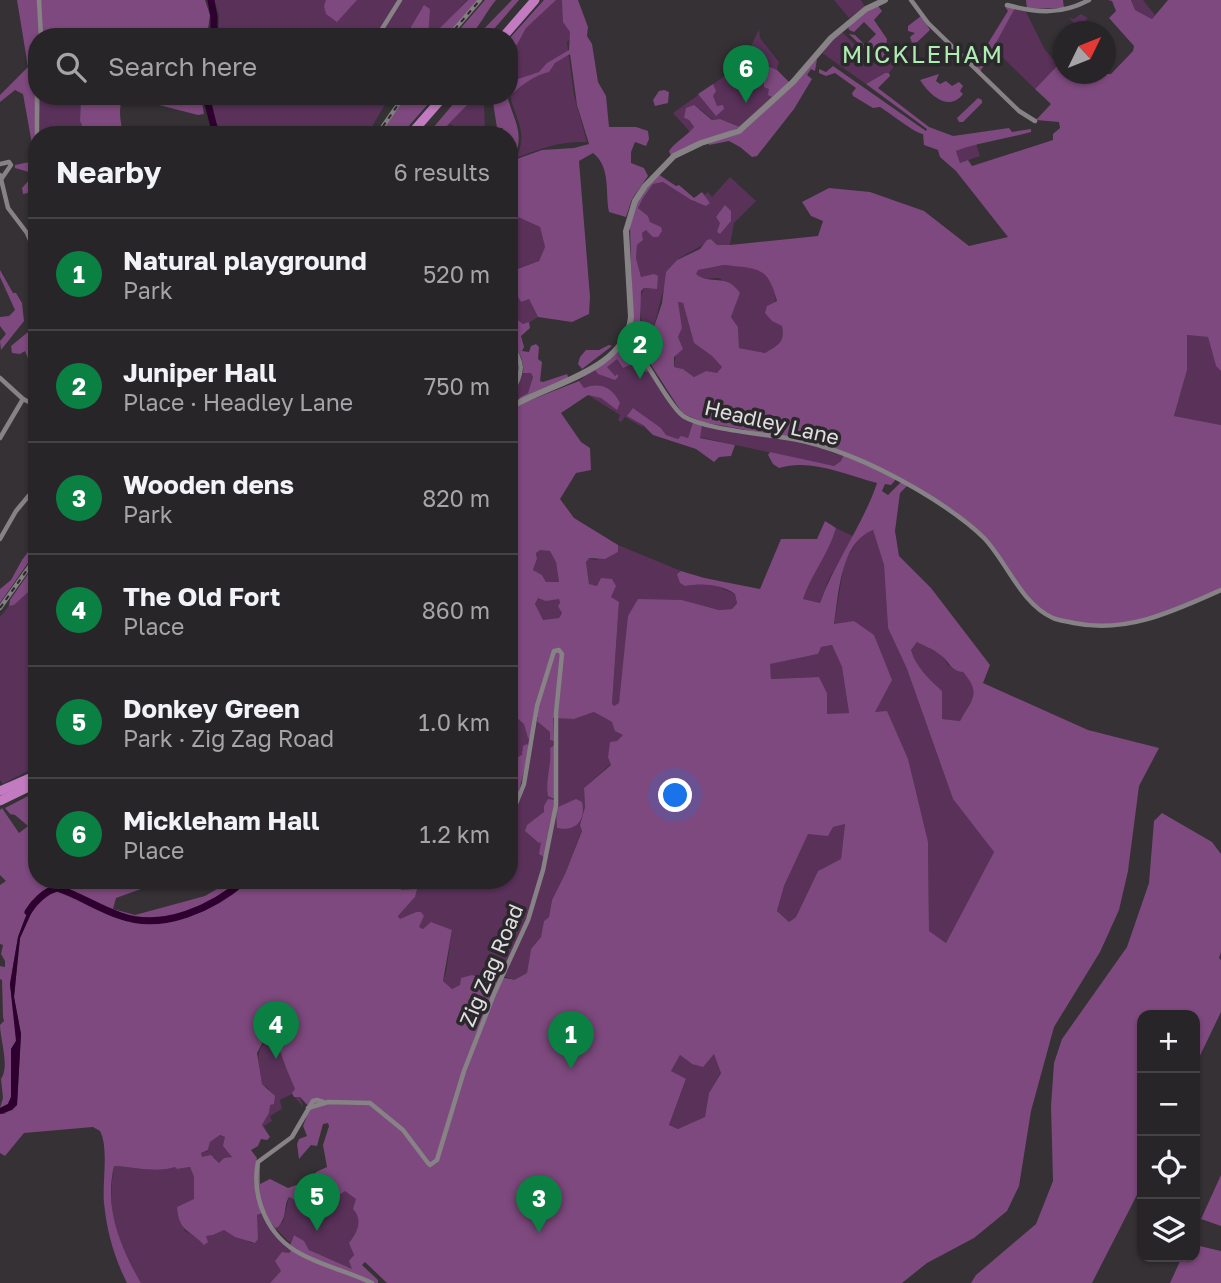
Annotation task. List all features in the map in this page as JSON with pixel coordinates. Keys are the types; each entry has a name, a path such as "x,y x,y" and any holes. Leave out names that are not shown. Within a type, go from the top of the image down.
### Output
{"highway":[{"path":"503,28 527,0"},
{"path":"511,28 535,0"},
{"path":"418,126 436,105"},
{"path":"426,126 443,105"},
{"path":"0,791 28,779"},
{"path":"0,801 28,787"}],"main road":[{"path":"518,404 582,376 622,342 630,328 631,317 625,242 635,201 645,186 674,156 701,143 739,131 793,82 831,38 866,9 885,0"}],"street":[{"path":"40,0 41,28"},
{"path":"383,28 400,0"},
{"path":"911,0 928,23 1019,111 1035,121"},
{"path":"1007,5 1031,11 1051,12 1069,9 1089,0"},
{"path":"37,105 37,126"},
{"path":"0,164 9,162 12,165 1,177 6,204 28,235"},
{"name":"Headley Lane","path":"622,342 631,342 641,353 684,416 702,423 824,447 899,478 937,502 983,538 1032,602 1052,618 1089,626 1125,626 1175,610 1221,590"},
{"path":"518,355 522,368 518,382"},
{"path":"0,378 28,402"},
{"path":"0,438 23,399"},
{"path":"0,539 16,511 28,497"},
{"name":"Zig Zag Road","path":"372,1283 295,1250 268,1222 259,1204 258,1162 292,1137 314,1100 323,1103 370,1103 403,1130 430,1166 437,1160 464,1071 531,910 547,851 556,805 556,713 562,654 559,650 554,651 537,706 524,784 518,799"}],"shaded area":[{"path":"17,0 205,0 210,15 208,28 28,28 28,67"},
{"path":"214,0 467,0 441,28 218,28 219,15"},
{"path":"326,0 357,0 337,22 326,14"},
{"path":"468,0 479,0 454,28 440,28"},
{"path":"485,0 496,0 476,28 461,28"},
{"path":"512,0 519,0 495,28 485,28"},
{"path":"544,0 572,0 582,30 567,42 574,95 587,142 551,146 518,157 521,133 512,105 518,105 518,29"},
{"path":"544,0 556,0 526,28 518,43 518,29"},
{"path":"562,0 578,0 588,27 587,36 592,44 598,82 606,96 609,127 636,127 648,131 649,139 646,146 635,142 631,152 631,163 644,168 648,176 632,199 626,217 609,212 605,173 599,159 593,153 579,161 590,297 589,314 572,322 538,317 529,299 521,302 518,297 518,269 539,261 545,247 540,227 518,217 518,159 542,150 589,144 577,105 570,54 555,63 549,72 518,89 518,79 539,72 547,63 569,50 570,32 563,22"},
{"path":"834,0 861,0 865,7 849,18"},
{"path":"1026,0 1063,0 1064,8 1027,9"},
{"path":"1108,0 1131,0 1135,10 1152,19 1168,0 1221,0 1221,371 1216,366 1208,337 1187,335 1187,370 1174,416 1221,425 1221,590 1152,618 1103,627 1079,625 1056,618 1034,604 1020,590 985,540 944,506 898,477 891,485 885,484 882,491 888,495 901,482 907,486 900,493 895,531 899,556 931,588 990,665 983,683 1088,730 1159,748 1139,786 1128,871 1119,910 1100,952 1054,1027 1031,1111 1019,1186 1007,1211 974,1238 927,1263 902,1283 387,1283 365,1262 362,1265 378,1283 270,1283 281,1271 275,1261 282,1252 289,1253 293,1248 290,1245 294,1235 304,1241 309,1250 352,1269 349,1261 354,1255 349,1243 358,1226 358,1217 353,1209 356,1199 345,1191 336,1197 320,1197 315,1188 308,1189 297,1201 289,1197 278,1227 275,1228 263,1213 257,1215 258,1239 255,1243 235,1237 224,1230 206,1236 208,1242 204,1245 182,1226 178,1215 177,1207 194,1199 194,1177 190,1167 153,1170 114,1166 111,1197 116,1227 141,1283 127,1283 107,1224 104,1203 104,1147 100,1131 93,1127 24,1133 5,1156 0,1153 0,1114 17,1105 21,1034 14,997 20,938 34,907 25,918 18,937 10,984 16,1041 11,1049 11,1097 8,1104 0,1108 3,1098 1,1079 5,1067 0,1025 4,1021 0,966 5,967 5,961 1,954 3,945 0,944 0,885 6,881 0,875 0,810 2,808 19,833 28,826 28,889 141,889 116,898 113,909 135,915 205,896 217,889 417,889 415,897 398,916 400,919 421,912 424,916 419,927 423,929 431,922 452,930 443,981 452,989 460,985 461,978 472,975 514,980 527,973 531,949 541,937 552,900 582,831 580,825 585,807 584,788 611,765 608,757 610,742 617,741 623,735 615,731 612,722 594,712 574,719 553,718 554,741 550,740 550,732 536,717 531,740 524,724 518,719 518,405 579,381 584,388 605,387 620,403 617,410 601,398 588,395 561,413 581,442 590,448 591,470 576,473 560,499 574,518 618,545 618,552 605,559 589,558 586,562 589,584 597,586 601,578 612,579 616,586 611,597 619,602 614,706 619,703 628,616 638,599 682,600 719,610 732,609 737,603 735,594 718,586 685,586 680,583 677,574 681,571 760,589 781,539 817,539 825,521 836,528 803,599 820,603 877,483 816,466 791,465 779,468 773,464 768,455 770,452 834,466 841,461 844,454 802,440 702,422 682,413 644,354 652,348 649,342 662,303 666,272 677,260 700,249 711,239 717,245 730,245 818,236 823,221 811,216 802,202 829,188 870,192 924,211 969,246 1008,237 956,171 940,157 938,150 924,145 923,134 880,107 873,108 853,96 856,88 835,73 826,76 819,73 819,69 826,72 833,66 926,131 927,129 866,84 889,73 890,76 878,88 929,127 953,136 1009,128 1012,132 1031,129 1031,132 956,151 960,163 968,160 972,166 1053,140 1053,134 1060,128 1059,122 1036,120 1051,104 1035,89 1053,70 1053,84 1116,84 1116,69 1133,51 1134,46 1116,26 1116,21 1109,18 1116,11 1112,1","holes":["724,265 753,269 765,275 777,301 767,306 765,313 772,321 782,326 783,336 780,342 765,353 739,348 738,327 731,317 740,293 729,283 696,274 698,270","678,302 683,303 694,343 722,367 717,373 706,371 694,377 683,369 674,367 674,357 683,349 678,337 682,328","873,530 884,565 888,628 907,669 953,799 994,852 946,943 929,931 928,842 908,759 887,711 875,712 892,680 874,635 854,621 834,624 847,557 862,536","540,550 550,551 556,562 559,582 546,582 542,575 533,570 536,553","538,598 546,601 559,599 558,606 562,613 559,618 543,620 535,604","917,642 937,652 969,680 974,691 973,696 960,721 942,719 942,691 916,662 911,650","832,645 842,667 849,713 827,714 827,693 819,677 771,679 770,664 818,654 821,647","845,824 841,859 818,871 796,917 789,922 777,911 784,886 808,834 828,836 833,827","272,1038 281,1042 279,1048 295,1089 292,1093 310,1108 303,1126 307,1136 299,1139 297,1144 299,1159 311,1145 317,1146 323,1124 328,1123 323,1145 327,1167 316,1172 313,1185 302,1183 288,1188 270,1179 260,1184 260,1165 256,1163 257,1158 251,1150 258,1146 261,1139 267,1140 270,1137 262,1125 270,1105 274,1104 275,1096 262,1084 257,1053 263,1042","714,1054 721,1073 709,1093 705,1117 678,1129 669,1125 686,1079 671,1071 680,1055 692,1064 703,1067","220,1135 225,1137 223,1146 232,1157 224,1158 219,1163 211,1155 202,1157 201,1153 208,1150 210,1142"]},
{"path":"1131,0 1143,0 1155,15 1152,19 1135,10"},
{"path":"424,5 430,9 429,28 411,27"},
{"path":"1004,5 1026,12 1045,50 1053,59 1053,70 1035,89 995,50 983,68 972,64 1008,11"},
{"path":"1004,5 1015,8 980,72 972,64 1008,11"},
{"path":"878,6 882,11 874,20 887,39 886,47 893,48 889,52 892,55 878,62 849,34 855,35 865,45 876,34 864,22 854,32 849,30 848,26"},
{"path":"1081,14 1088,18 1085,21 1072,21 1069,18 1074,19"},
{"path":"921,16 930,30 913,46 910,37 915,33 908,31 908,26"},
{"path":"759,29 760,38 779,62 777,70 789,82 740,127 720,119 713,120 700,109 684,118 694,127 690,132 673,113 733,70 746,57"},
{"path":"842,32 874,63 878,64 890,58 895,65 889,73 866,84 822,53 822,48"},
{"path":"817,59 815,71 811,69 807,75 812,79 794,109 757,156 752,157 729,141 709,145 708,142 740,133"},
{"path":"28,67 28,105 40,105 39,126 29,126 23,94 15,90 0,102 0,95"},
{"path":"770,67 789,82 772,97 768,95 769,89 764,87 764,70"},
{"path":"939,74 936,81 940,84 946,81 952,86 959,82 963,86 960,91 963,94 951,102 945,102 928,91 920,80"},
{"path":"713,84 716,91 713,96 717,106 723,105 724,109 716,116 698,94"},
{"path":"659,91 669,92 668,103 655,106 653,100"},
{"path":"978,98 982,103 963,122 959,122 957,118"},
{"path":"40,105 81,105 82,126 39,126"},
{"path":"81,105 121,105 122,126 82,126"},
{"path":"159,105 202,105 204,114 198,115"},
{"path":"213,105 385,105 372,126 218,126"},
{"path":"401,105 427,105 409,126 385,126"},
{"path":"452,105 467,105 447,126 435,126"},
{"path":"466,105 484,105 485,126 446,126"},
{"path":"493,105 510,105 517,126 497,126"},
{"path":"694,105 712,120 720,119 740,127 671,156 669,151 694,127 684,118 686,108"},
{"path":"976,143 980,156 960,163 955,151"},
{"path":"28,162 28,172 15,168 15,165"},
{"path":"658,174 676,186 679,185 694,198 702,192 710,203 706,206 691,200 663,182 653,184 638,208 648,216 650,222 661,227 662,231 658,237 653,237 646,230 642,233 643,240 637,245 636,258 641,277 654,274 658,276 657,289 644,288 641,291 640,323 644,342 633,336 630,227 636,202"},
{"path":"730,177 756,201 734,223 730,245 717,245 711,239 673,264 649,342 644,342 639,301 644,288 650,289 646,278 641,277 636,258 637,245 643,240 642,233 660,227 650,222 648,216 638,208 643,198 653,184 663,182 694,202 710,203 704,195 708,192 712,197"},
{"path":"28,181 28,193 23,194 22,188"},
{"path":"725,205 731,211 731,221 720,234 717,232 720,223 716,217"},
{"path":"518,217 540,227 545,247 539,261 518,268"},
{"path":"724,265 759,269 771,278 776,299 772,321 782,325 783,335 777,345 765,353 739,348 738,327 731,317 740,293 719,278 702,279 695,274 698,270"},
{"path":"0,270 22,303 24,321 1,350 0,341 6,334 0,326 0,317 9,316 15,310 0,277"},
{"path":"518,297 529,299 538,317 518,329"},
{"path":"677,302 683,303 694,343 722,367 717,374 706,371 694,377 683,369 674,367 678,337 682,328"},
{"path":"518,320 523,324 529,322 530,328 521,336 524,347 522,351 529,352 531,346 536,344 539,347 538,359 542,362 540,381 567,374 569,379 520,401 519,398 528,393 533,377 531,373 523,373 522,359 518,352"},
{"path":"28,332 28,358 25,351 20,354 12,353 11,346"},
{"path":"1187,335 1208,337 1216,366 1221,371 1221,425 1174,416 1187,370"},
{"path":"628,345 633,347 678,413 693,422 688,438 678,439 666,435 661,428 633,408 644,428 625,417 621,422 618,420 620,415 588,395 579,381"},
{"path":"628,345 633,347 650,371 646,372 634,363 623,368 617,359 607,367 615,376 618,374 615,380 598,374 595,370"},
{"path":"612,346 582,369 578,364 586,350 599,350"},
{"path":"523,373 531,373 533,377 528,393 518,400 518,382"},
{"path":"633,408 661,428 666,435 678,439 681,436 688,438 693,422 702,425 700,438 735,445 731,456 719,457 714,462 696,449 653,435 643,425 627,416"},
{"path":"702,425 806,443 843,456 834,466 699,437"},
{"path":"836,528 853,536 828,581 820,603 802,599 829,547"},
{"path":"873,530 884,565 888,628 907,669 953,799 994,852 946,943 929,931 928,842 834,625 844,563 861,535"},
{"path":"618,545 686,573 718,581 719,587 735,594 737,602 732,609 719,610 682,600 624,669 619,704 614,706 619,603 597,586 589,584 586,561 618,552"},
{"path":"540,549 551,551 559,582 546,582 542,575 533,570 536,553"},
{"path":"28,552 28,563 0,603 0,589 11,580"},
{"path":"28,574 28,592 14,605 9,606 10,600"},
{"path":"28,592 28,771 3,784 0,780 0,617 9,606 14,605"},
{"path":"537,597 559,599 562,613 559,618 543,621 535,604"},
{"path":"917,642 942,655 948,665 963,672 974,685 974,697 960,721 941,719 942,691 916,662 911,650"},
{"path":"832,645 842,667 849,713 827,715 827,693 819,677 771,679 769,664 818,654 820,647"},
{"path":"594,712 612,722 623,735 611,751 611,764 584,788 585,807 580,825 582,830 552,900 541,937 531,949 527,973 514,980 503,976 532,913 558,798 556,718 574,719"},
{"path":"538,716 553,717 553,816 525,924 500,975 480,978 452,989 443,981 452,930 418,927 424,916 415,912 401,920 398,916 415,897 399,889 518,889 518,802 526,783"},
{"path":"518,717 536,717 518,792"},
{"path":"527,744 530,747 518,795 518,757 522,755 523,746"},
{"path":"555,745 555,798 552,798 548,796 547,784 550,748"},
{"path":"28,796 28,826 5,808"},
{"path":"548,799 555,800 544,857 539,854 541,842 525,831 527,825 544,812"},
{"path":"576,799 582,802 581,819 569,828 557,828 556,808"},
{"path":"1162,813 1212,842 1221,854 1221,1012 1200,1056 1200,1010 1137,1010 1137,1195 1092,1283 971,1283 976,1275 1036,1224 1053,1181 1051,1106 1054,1063 1062,1039 1127,947 1149,883 1154,821"},
{"path":"845,824 841,859 818,871 796,917 789,922 777,911 784,886 808,833"},
{"path":"31,903 34,907 20,938 14,997 21,1034 17,1105 0,1114 0,1108 8,1104 11,1097 11,1049 16,1041 10,984 18,937"},
{"path":"272,1038 282,1042 288,1070 303,1107 292,1094 280,1100 282,1109 270,1116 272,1121 264,1126 269,1134 262,1125 269,1113 269,1089 262,1084 258,1058 262,1046"},
{"path":"714,1054 721,1072 709,1093 705,1118 678,1129 669,1125 686,1080 671,1071 680,1055 692,1064"},
{"path":"220,1135 225,1137 232,1158 219,1163 214,1157 202,1157 200,1153 208,1151 210,1142"},
{"path":"114,1166 153,1170 190,1167 194,1177 194,1200 177,1207 185,1231 200,1242 206,1236 224,1230 252,1243 258,1239 256,1215 261,1214 291,1250 280,1273 270,1283 141,1283 116,1227 111,1198"},
{"path":"1221,1175 1221,1226 1201,1219"},
{"path":"315,1188 320,1197 345,1191 357,1199 360,1223 355,1235 350,1270 315,1254 294,1235 290,1243 275,1228 283,1222 289,1197 297,1201 308,1189"},
{"path":"1200,1246 1221,1251 1221,1283 1170,1283 1180,1262 1200,1262"}],"waterway":[{"path":"211,0 214,28"},
{"path":"208,105 214,126"},
{"path":"28,912 40,897 55,889"},
{"path":"60,889 121,916 154,921 170,919 203,908 233,889"}],"railway":[{"path":"456,28 480,0"},
{"path":"383,126 398,105"},
{"path":"0,608 28,569"}],"place":[{"name":"Mickleham Hall","path":"746,103"},
{"name":"Juniper Hall","path":"640,379"},
{"name":"The Old Fort","path":"276,1059"},
{"name":"Natural playground","path":"571,1069"},
{"name":"Donkey Green","path":"317,1231"},
{"name":"Wooden dens","path":"539,1233"}],"district":[{"name":"MICKLEHAM","path":"923,53"}]}
